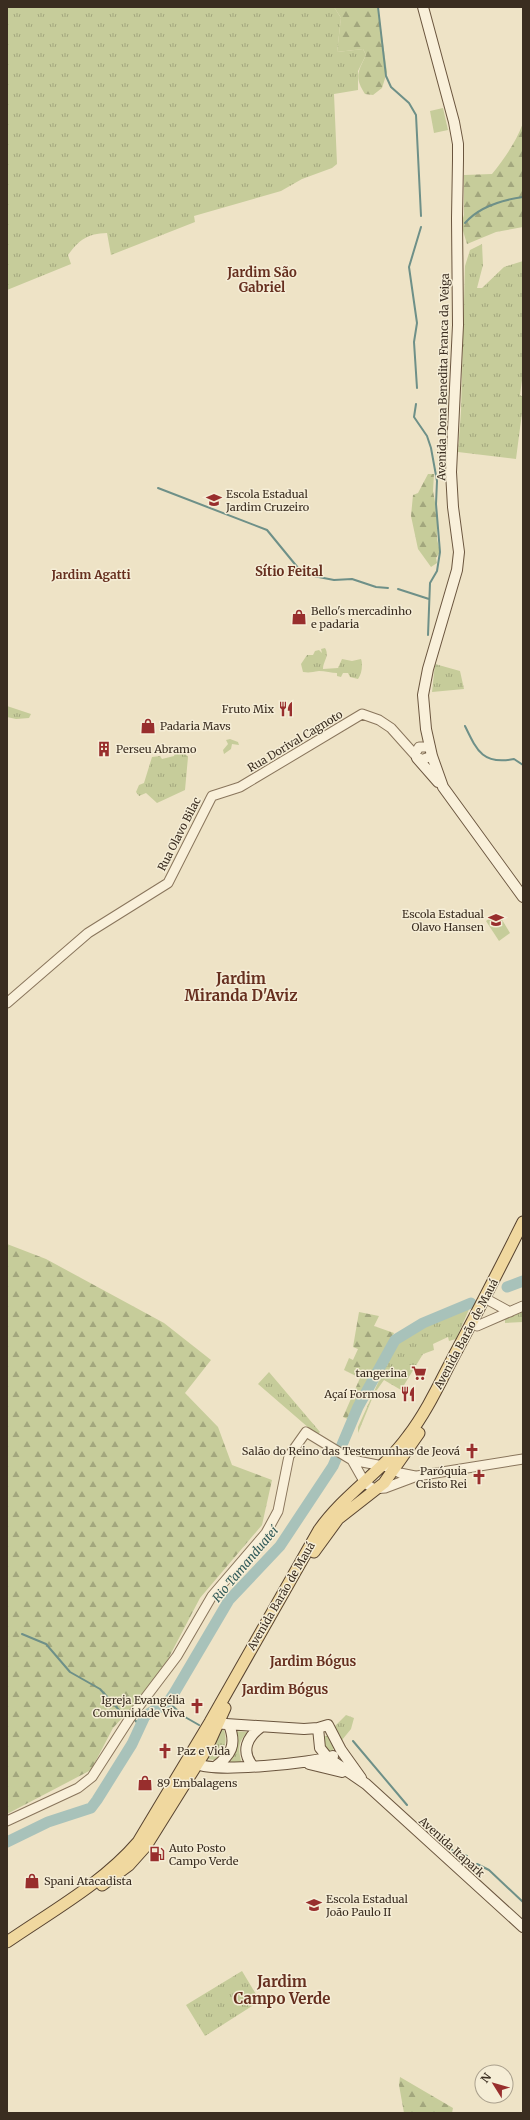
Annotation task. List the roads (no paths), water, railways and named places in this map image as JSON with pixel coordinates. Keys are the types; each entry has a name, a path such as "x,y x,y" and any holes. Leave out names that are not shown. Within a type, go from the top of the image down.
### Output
{"main road":[{"name":"Avenida Dona Benedita Franca da Veiga","path":"423,7 454,122 458,160 456,218 458,325 451,472 453,507 459,552 458,570 428,669 423,695 431,752 443,787"},
{"path":"417,754 443,787 523,897"},
{"name":"Avenida Barão de Mauá","path":"7,1948 113,1878 129,1865 146,1846 198,1764 214,1723 319,1530 338,1505 365,1483 408,1436 428,1405 523,1222"},
{"name":"Avenida Barão de Mauá","path":"7,1942 106,1874 126,1857 142,1837 200,1738 214,1723 324,1537 348,1510 378,1489 394,1470 418,1436 523,1238"},
{"path":"214,1723 261,1727 318,1728"},
{"path":"215,1767 231,1753 234,1738 229,1724"},
{"name":"Avenida Itapark","path":"366,1784 341,1750 328,1725 318,1728 320,1748 328,1758 366,1784 523,1928"},
{"path":"252,1766 248,1759 246,1746 248,1739 261,1727"},
{"path":"200,1738 194,1755 198,1764 215,1767 299,1763 328,1758 341,1750"},
{"path":"299,1763 326,1767 355,1777"}],"street":[{"name":"Rua Dorival Cagnoto","path":"212,796 240,787 362,714 379,720 391,728 417,754"},
{"path":"421,746 431,752 423,760 417,754 421,746"},
{"name":"Rua Olavo Bilac","path":"7,1003 88,933 168,883 212,796"},
{"path":"490,1301 510,1312"},
{"path":"477,1326 523,1306"},
{"path":"7,1821 78,1788 92,1777 130,1718 177,1656 212,1596 266,1533 278,1510 290,1456 306,1432 343,1453 352,1460 365,1483 370,1488 378,1489 417,1476 523,1459"},
{"path":"352,1460 382,1466 417,1476"}],"waterway":[{"path":"378,7 386,76 391,87 409,103 416,115 421,216"},
{"path":"465,223 471,217 491,205 523,197"},
{"path":"417,388 414,342 417,323 409,267 421,227"},
{"path":"416,404 414,417 427,436 431,448 437,481 436,504 440,552 437,571 430,583 428,635"},
{"path":"158,488 267,530 303,574 334,580 352,579 376,587 388,588"},
{"path":"398,589 429,599"},
{"path":"465,726 473,743 482,754 495,760 514,759 523,765"},
{"name":"Rio Tamanduateí","path":"507,1287 523,1281"},
{"name":"Rio Tamanduateí","path":"7,1842 48,1822 91,1808 132,1744 145,1716 168,1702 229,1600 280,1546 333,1466 358,1407 395,1340 423,1323 471,1303"},
{"path":"22,1634 46,1644 70,1672 100,1689 120,1711 126,1714"},
{"path":"168,1702 185,1717 199,1725"},
{"path":"134,1719 140,1726"},
{"path":"353,1741 407,1805"},
{"path":"428,1825 453,1851 467,1856"},
{"path":"477,1864 489,1870 523,1902"}],"place":[{"name":"Escola Estadual Jardim Cruzeiro","path":"214,500"},
{"name":"Bello's mercadinho e padaria","path":"299,617"},
{"name":"Fruto Mix","path":"286,709"},
{"name":"Padaria Mavs","path":"148,726"},
{"name":"Perseu Abramo","path":"104,749"},
{"name":"Escola Estadual Olavo Hansen","path":"496,920"},
{"name":"tangerina","path":"419,1373"},
{"name":"Açaí Formosa","path":"408,1394"},
{"name":"Salão do Reino das Testemunhas de Jeová","path":"472,1451"},
{"name":"Paróquia Cristo Rei","path":"479,1477"},
{"name":"Igreja Evangélia Comunidade Viva","path":"197,1706"},
{"name":"Paz e Vida","path":"165,1751"},
{"name":"89 Embalagens","path":"145,1783"},
{"name":"Auto Posto Campo Verde","path":"157,1854"},
{"name":"Spani Atacadista","path":"32,1881"},
{"name":"Escola Estadual João Paulo II","path":"314,1905"}],"district":[{"name":"Jardim São Gabriel","path":"262,280"},
{"name":"Sítio Feital","path":"289,571"},
{"name":"Jardim Agatti","path":"91,574"},
{"name":"Jardim Miranda D'Aviz","path":"241,986"},
{"name":"Jardim Bógus","path":"313,1661"},
{"name":"Jardim Bógus","path":"285,1689"},
{"name":"Jardim Campo Verde","path":"282,1990"}]}
